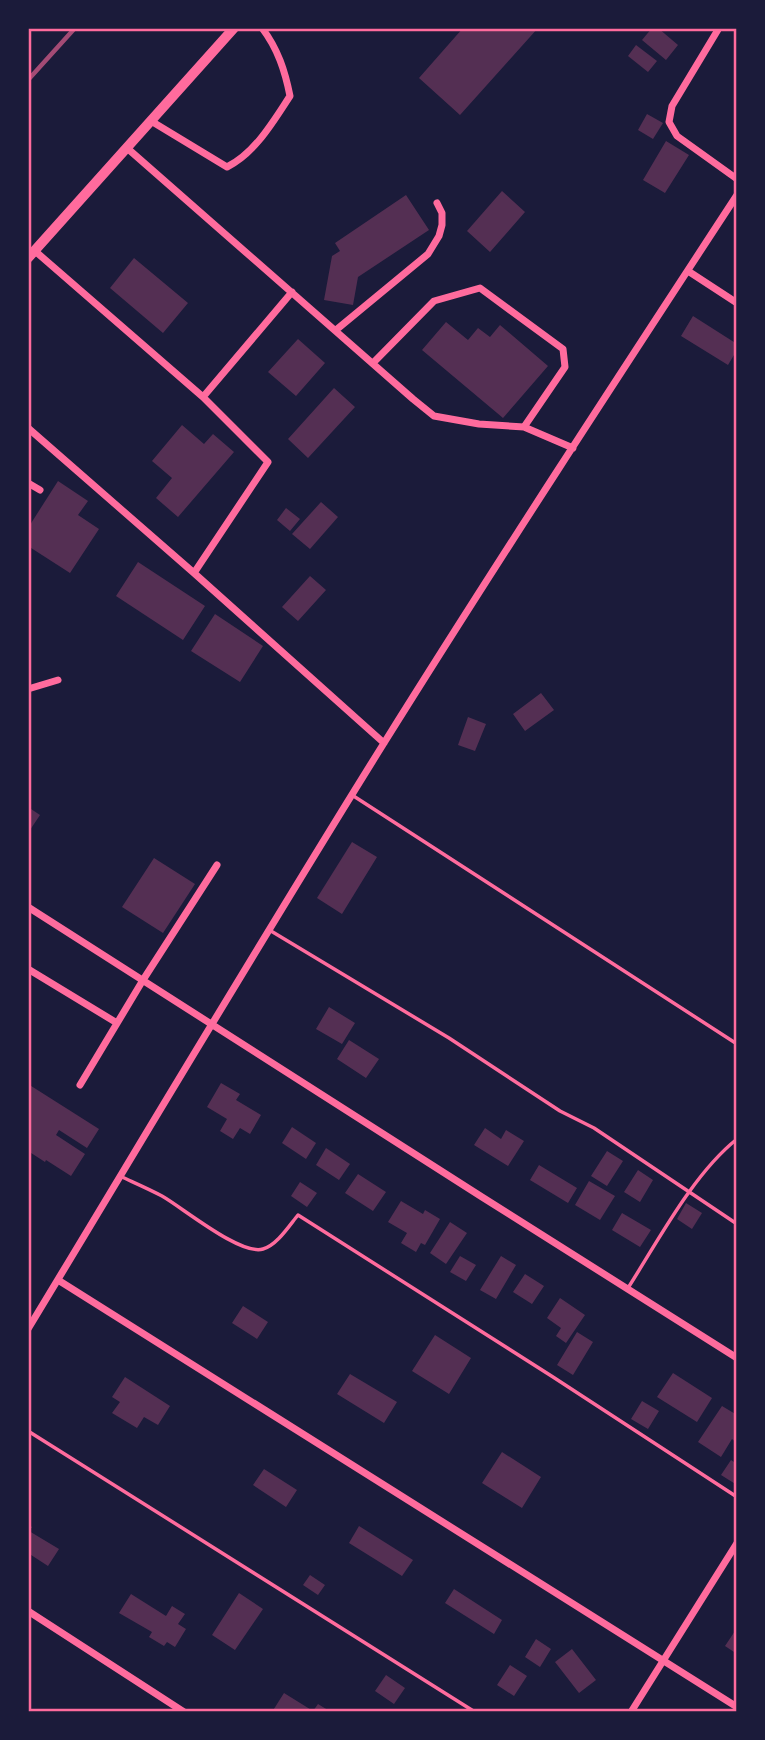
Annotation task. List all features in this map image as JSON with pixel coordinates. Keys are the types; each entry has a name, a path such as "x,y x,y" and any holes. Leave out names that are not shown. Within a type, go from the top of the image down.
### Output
{"main road":[{"path":"32,255 234,28"}],"street":[{"path":"152,121 227,167 237,162 270,128 290,96 285,70 262,28"},
{"path":"719,28 671,106 668,122 677,136 737,179"},
{"path":"127,148 434,416 479,424 524,427 573,448"},
{"path":"28,1329 384,743 737,195"},
{"path":"336,330 428,254 442,225 442,213 438,203"},
{"path":"32,255 203,397 268,462 194,573"},
{"path":"688,271 737,303"},
{"path":"373,363 434,301 480,288 563,349 565,367 524,427"},
{"path":"203,397 292,292"},
{"path":"28,428 384,743"},
{"path":"28,483 40,490"},
{"path":"28,689 58,680"},
{"path":"80,1085 142,980 218,865"},
{"path":"28,907 737,1358"},
{"path":"28,969 117,1023"},
{"path":"58,1280 737,1707"},
{"path":"631,1712 737,1543"},
{"path":"28,1611 184,1712"}],"lane":[{"path":"352,795 737,1044"},
{"path":"269,930 449,1038 560,1111 594,1128 737,1224"},
{"path":"628,1288 689,1193 721,1152 737,1139"},
{"path":"120,1176 161,1196 238,1245 253,1250 264,1249 274,1242 298,1215 737,1497"},
{"path":"28,1431 475,1712"}],"building":[{"path":"463,28 538,28 460,115 419,78"},
{"path":"652,28 658,28 678,45 666,60 642,40"},
{"path":"636,45 657,61 648,72 628,56"},
{"path":"647,114 663,123 653,139 638,130"},
{"path":"666,141 689,155 665,193 643,180"},
{"path":"502,191 525,212 490,252 467,231"},
{"path":"406,195 429,230 358,277 353,305 324,300 332,256 340,251 335,243"},
{"path":"134,258 188,303 163,333 110,288"},
{"path":"693,316 737,344 737,350 728,365 681,336"},
{"path":"446,322 468,340 478,328 490,337 500,325 548,366 503,418 422,350"},
{"path":"298,339 325,363 296,396 268,372"},
{"path":"334,388 355,407 308,458 288,439"},
{"path":"182,425 204,444 213,434 234,452 178,517 156,498 172,478 152,461"},
{"path":"58,481 88,501 78,515 99,529 70,573 28,546 28,528"},
{"path":"321,502 338,517 310,549 292,534"},
{"path":"286,508 300,519 290,531 277,520"},
{"path":"138,562 205,606 183,640 116,596"},
{"path":"310,576 326,590 298,621 282,607"},
{"path":"215,614 263,646 240,682 191,651"},
{"path":"541,693 554,710 525,731 513,714"},
{"path":"468,717 486,724 475,751 458,745"},
{"path":"28,807 40,815 28,833"},
{"path":"352,842 377,857 342,914 317,898"},
{"path":"154,858 195,884 163,933 122,907"},
{"path":"329,1007 355,1023 342,1044 316,1029"},
{"path":"349,1040 379,1059 366,1078 337,1059"},
{"path":"221,1083 240,1094 236,1100 261,1115 250,1134 240,1128 233,1139 220,1131 227,1119 207,1107"},
{"path":"28,1084 99,1129 87,1148 59,1130 56,1135 85,1154 71,1176 28,1151"},
{"path":"292,1127 316,1143 306,1159 282,1143"},
{"path":"485,1128 501,1139 506,1130 524,1141 508,1166 474,1145"},
{"path":"326,1148 350,1164 339,1180 316,1165"},
{"path":"607,1151 623,1161 607,1186 591,1176"},
{"path":"539,1165 577,1188 568,1203 530,1180"},
{"path":"638,1170 653,1180 640,1202 624,1192"},
{"path":"358,1174 386,1192 373,1211 345,1193"},
{"path":"589,1181 615,1196 600,1220 575,1205"},
{"path":"300,1182 317,1193 307,1207 291,1196"},
{"path":"401,1201 423,1214 425,1210 440,1219 425,1245 421,1243 416,1252 401,1243 407,1233 388,1222"},
{"path":"686,1203 702,1213 692,1229 677,1219"},
{"path":"622,1213 651,1230 640,1247 612,1230"},
{"path":"450,1222 467,1233 446,1264 430,1253"},
{"path":"460,1256 476,1265 466,1281 450,1272"},
{"path":"501,1256 516,1265 496,1299 480,1290"},
{"path":"525,1274 544,1286 532,1304 513,1292"},
{"path":"560,1298 585,1315 566,1343 556,1336 561,1328 547,1318"},
{"path":"243,1306 268,1322 257,1339 232,1323"},
{"path":"577,1332 593,1342 573,1375 557,1365"},
{"path":"435,1335 471,1358 449,1394 412,1371"},
{"path":"673,1373 712,1398 697,1422 657,1397"},
{"path":"350,1374 397,1402 384,1423 337,1394"},
{"path":"125,1377 170,1406 158,1425 144,1417 137,1428 112,1413 120,1402 112,1397"},
{"path":"642,1401 659,1411 648,1429 631,1419"},
{"path":"722,1406 737,1415 737,1443 732,1439 721,1457 698,1442"},
{"path":"502,1452 541,1477 522,1508 482,1483"},
{"path":"731,1460 737,1464 737,1485 721,1475"},
{"path":"264,1469 297,1490 286,1507 253,1485"},
{"path":"28,1525 32,1527 29,1531 59,1549 48,1566 28,1553"},
{"path":"359,1526 413,1560 402,1576 349,1543"},
{"path":"310,1575 325,1585 318,1595 303,1585"},
{"path":"454,1589 502,1620 494,1634 445,1603"},
{"path":"239,1593 263,1609 235,1650 212,1635"},
{"path":"131,1594 166,1616 172,1606 185,1614 178,1624 186,1629 175,1647 167,1642 164,1646 149,1637 152,1632 119,1613"},
{"path":"737,1628 737,1654 725,1646"},
{"path":"536,1639 551,1649 540,1667 525,1657"},
{"path":"572,1649 596,1680 579,1693 555,1662"},
{"path":"510,1665 527,1676 514,1696 497,1685"},
{"path":"386,1675 405,1688 394,1704 375,1691"},
{"path":"284,1693 313,1711 318,1704 331,1712 272,1712"}],"railway":[{"path":"28,80 75,28"}]}
